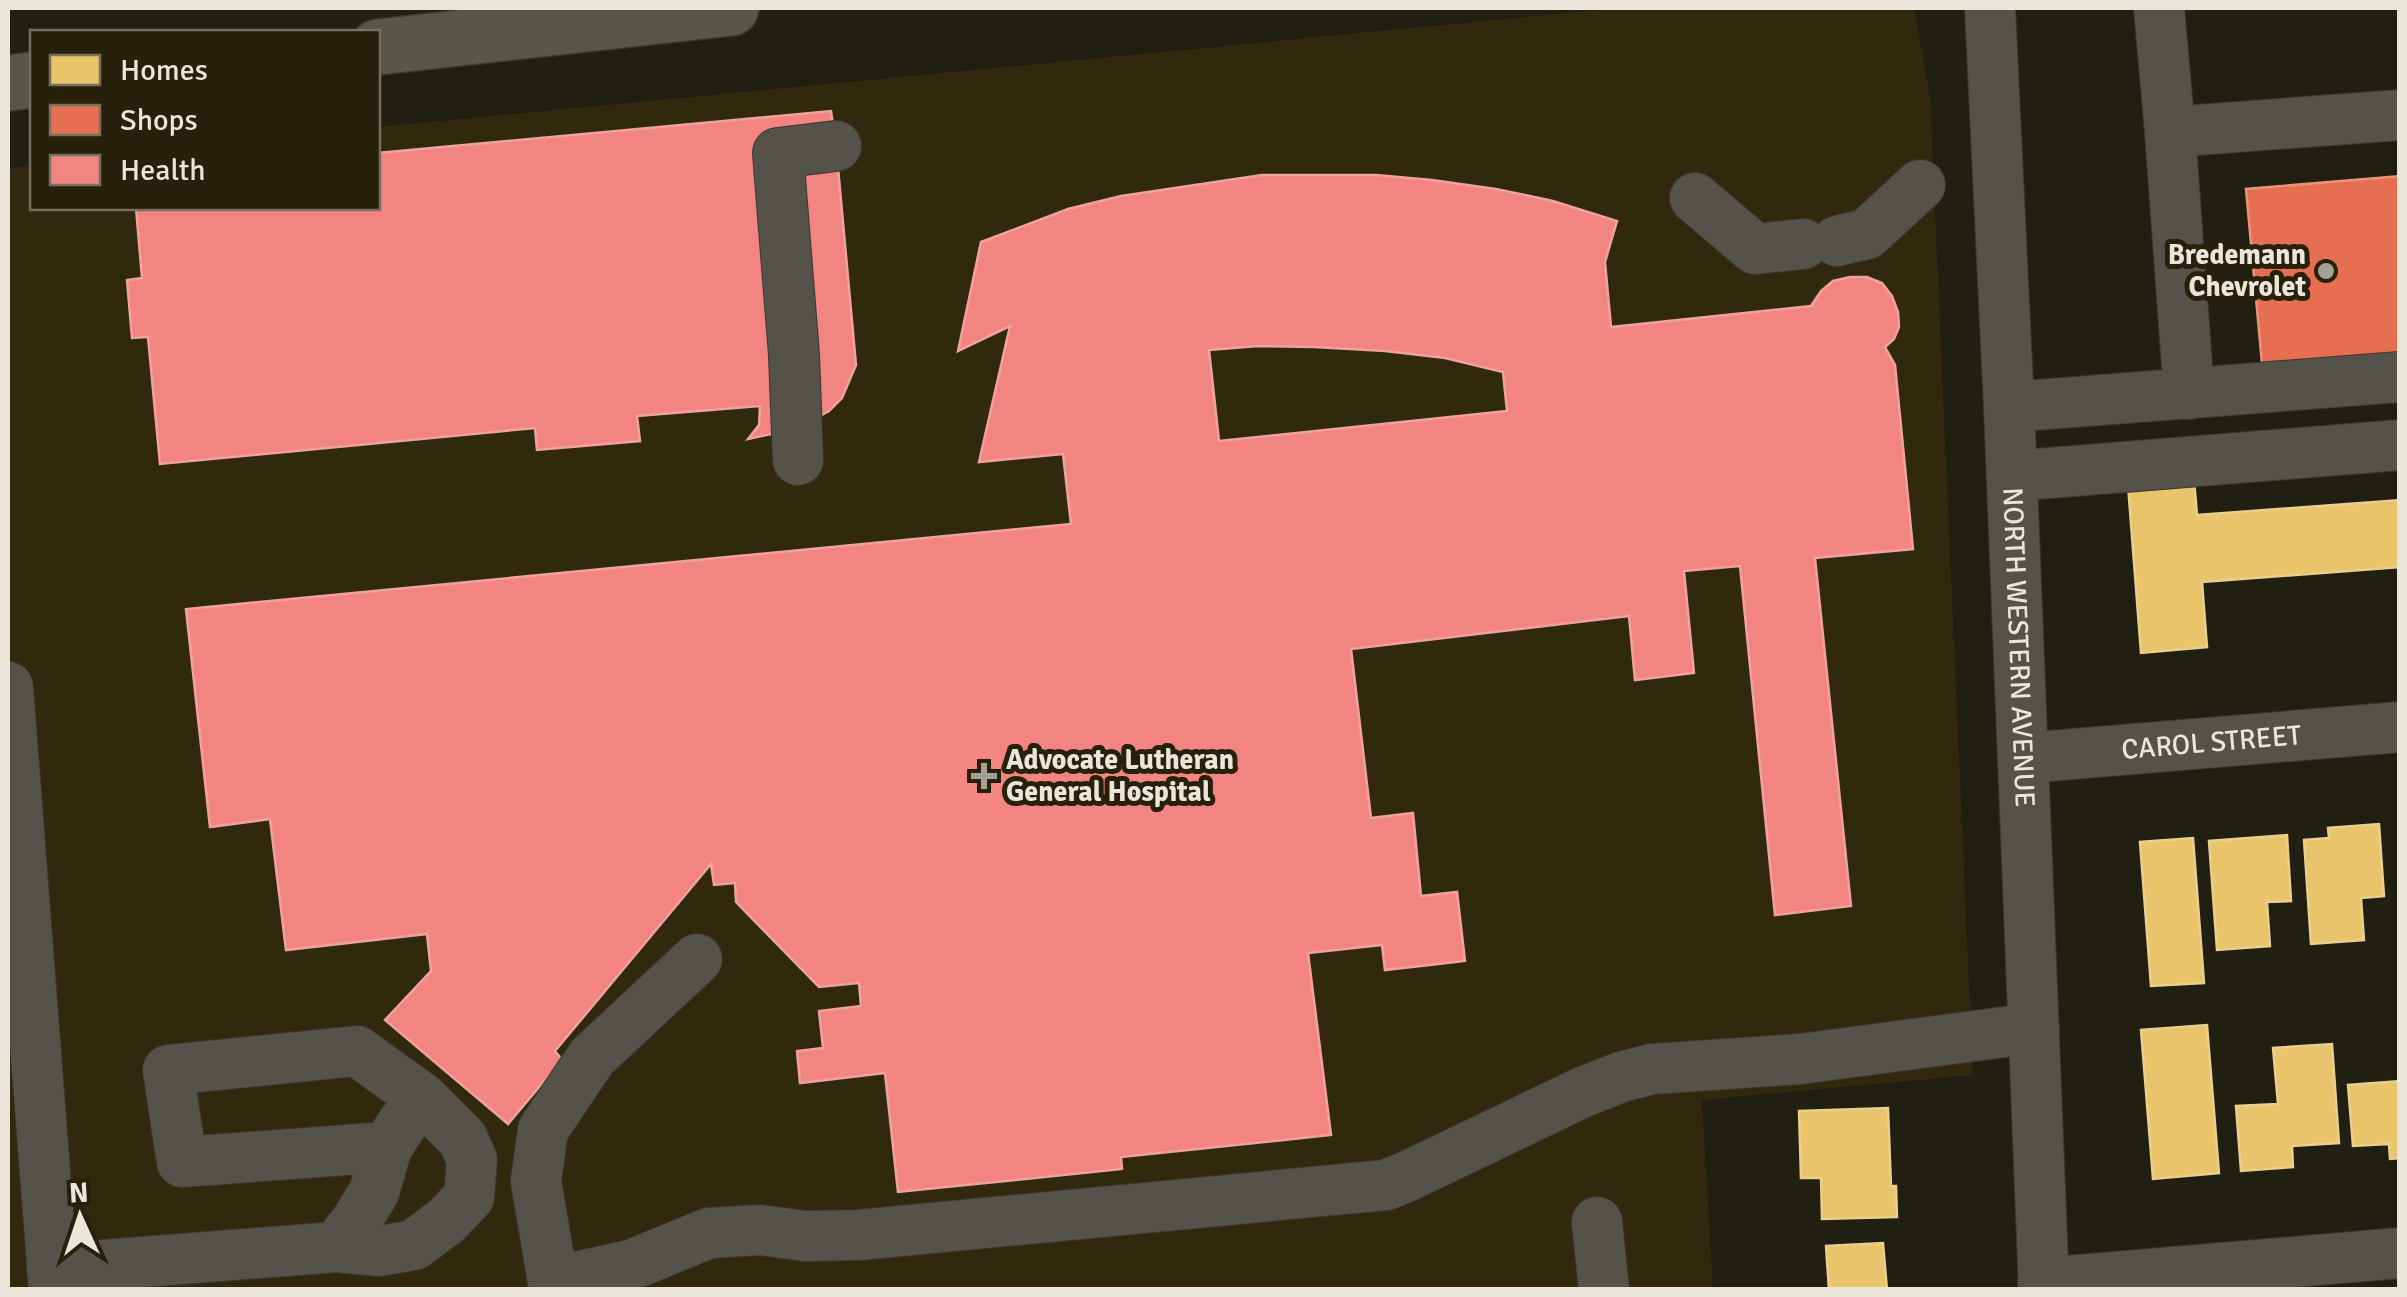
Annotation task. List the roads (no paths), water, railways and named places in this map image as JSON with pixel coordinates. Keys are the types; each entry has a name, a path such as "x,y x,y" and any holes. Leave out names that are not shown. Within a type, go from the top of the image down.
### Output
{"main road":[{"path":"380,46 476,22 731,8"}],"street":[{"name":"NORTH WESTERN AVENUE","path":"1990,8 2010,406 2043,1286"},
{"path":"2159,8 2189,394"},
{"path":"2170,132 2400,116"},
{"path":"798,460 778,153 836,146"},
{"path":"1696,198 1755,249 1867,234 1920,185"},
{"path":"2010,406 2400,376"},
{"path":"2012,476 2400,445"},
{"path":"8,687 53,1280 336,1247 380,1251 414,1245 446,1222 469,1196 472,1160 463,1139 421,1097 358,1051 168,1070 182,1162 386,1147"},
{"name":"CAROL STREET","path":"2024,758 2400,726"},
{"path":"697,959 592,1058 544,1130 536,1181 546,1286 631,1265 710,1232 760,1230 805,1236 858,1235 1386,1185 1583,1092 1652,1069 1800,1059 2034,1028"},
{"path":"336,1247 374,1192 386,1147 421,1097"},
{"path":"1597,1222 1604,1290"},
{"path":"2043,1286 2400,1253"}],"place":[{"name":"Bredemann Chevrolet","path":"2326,271"},
{"name":"Advocate Lutheran General Hospital","path":"984,776"}]}
